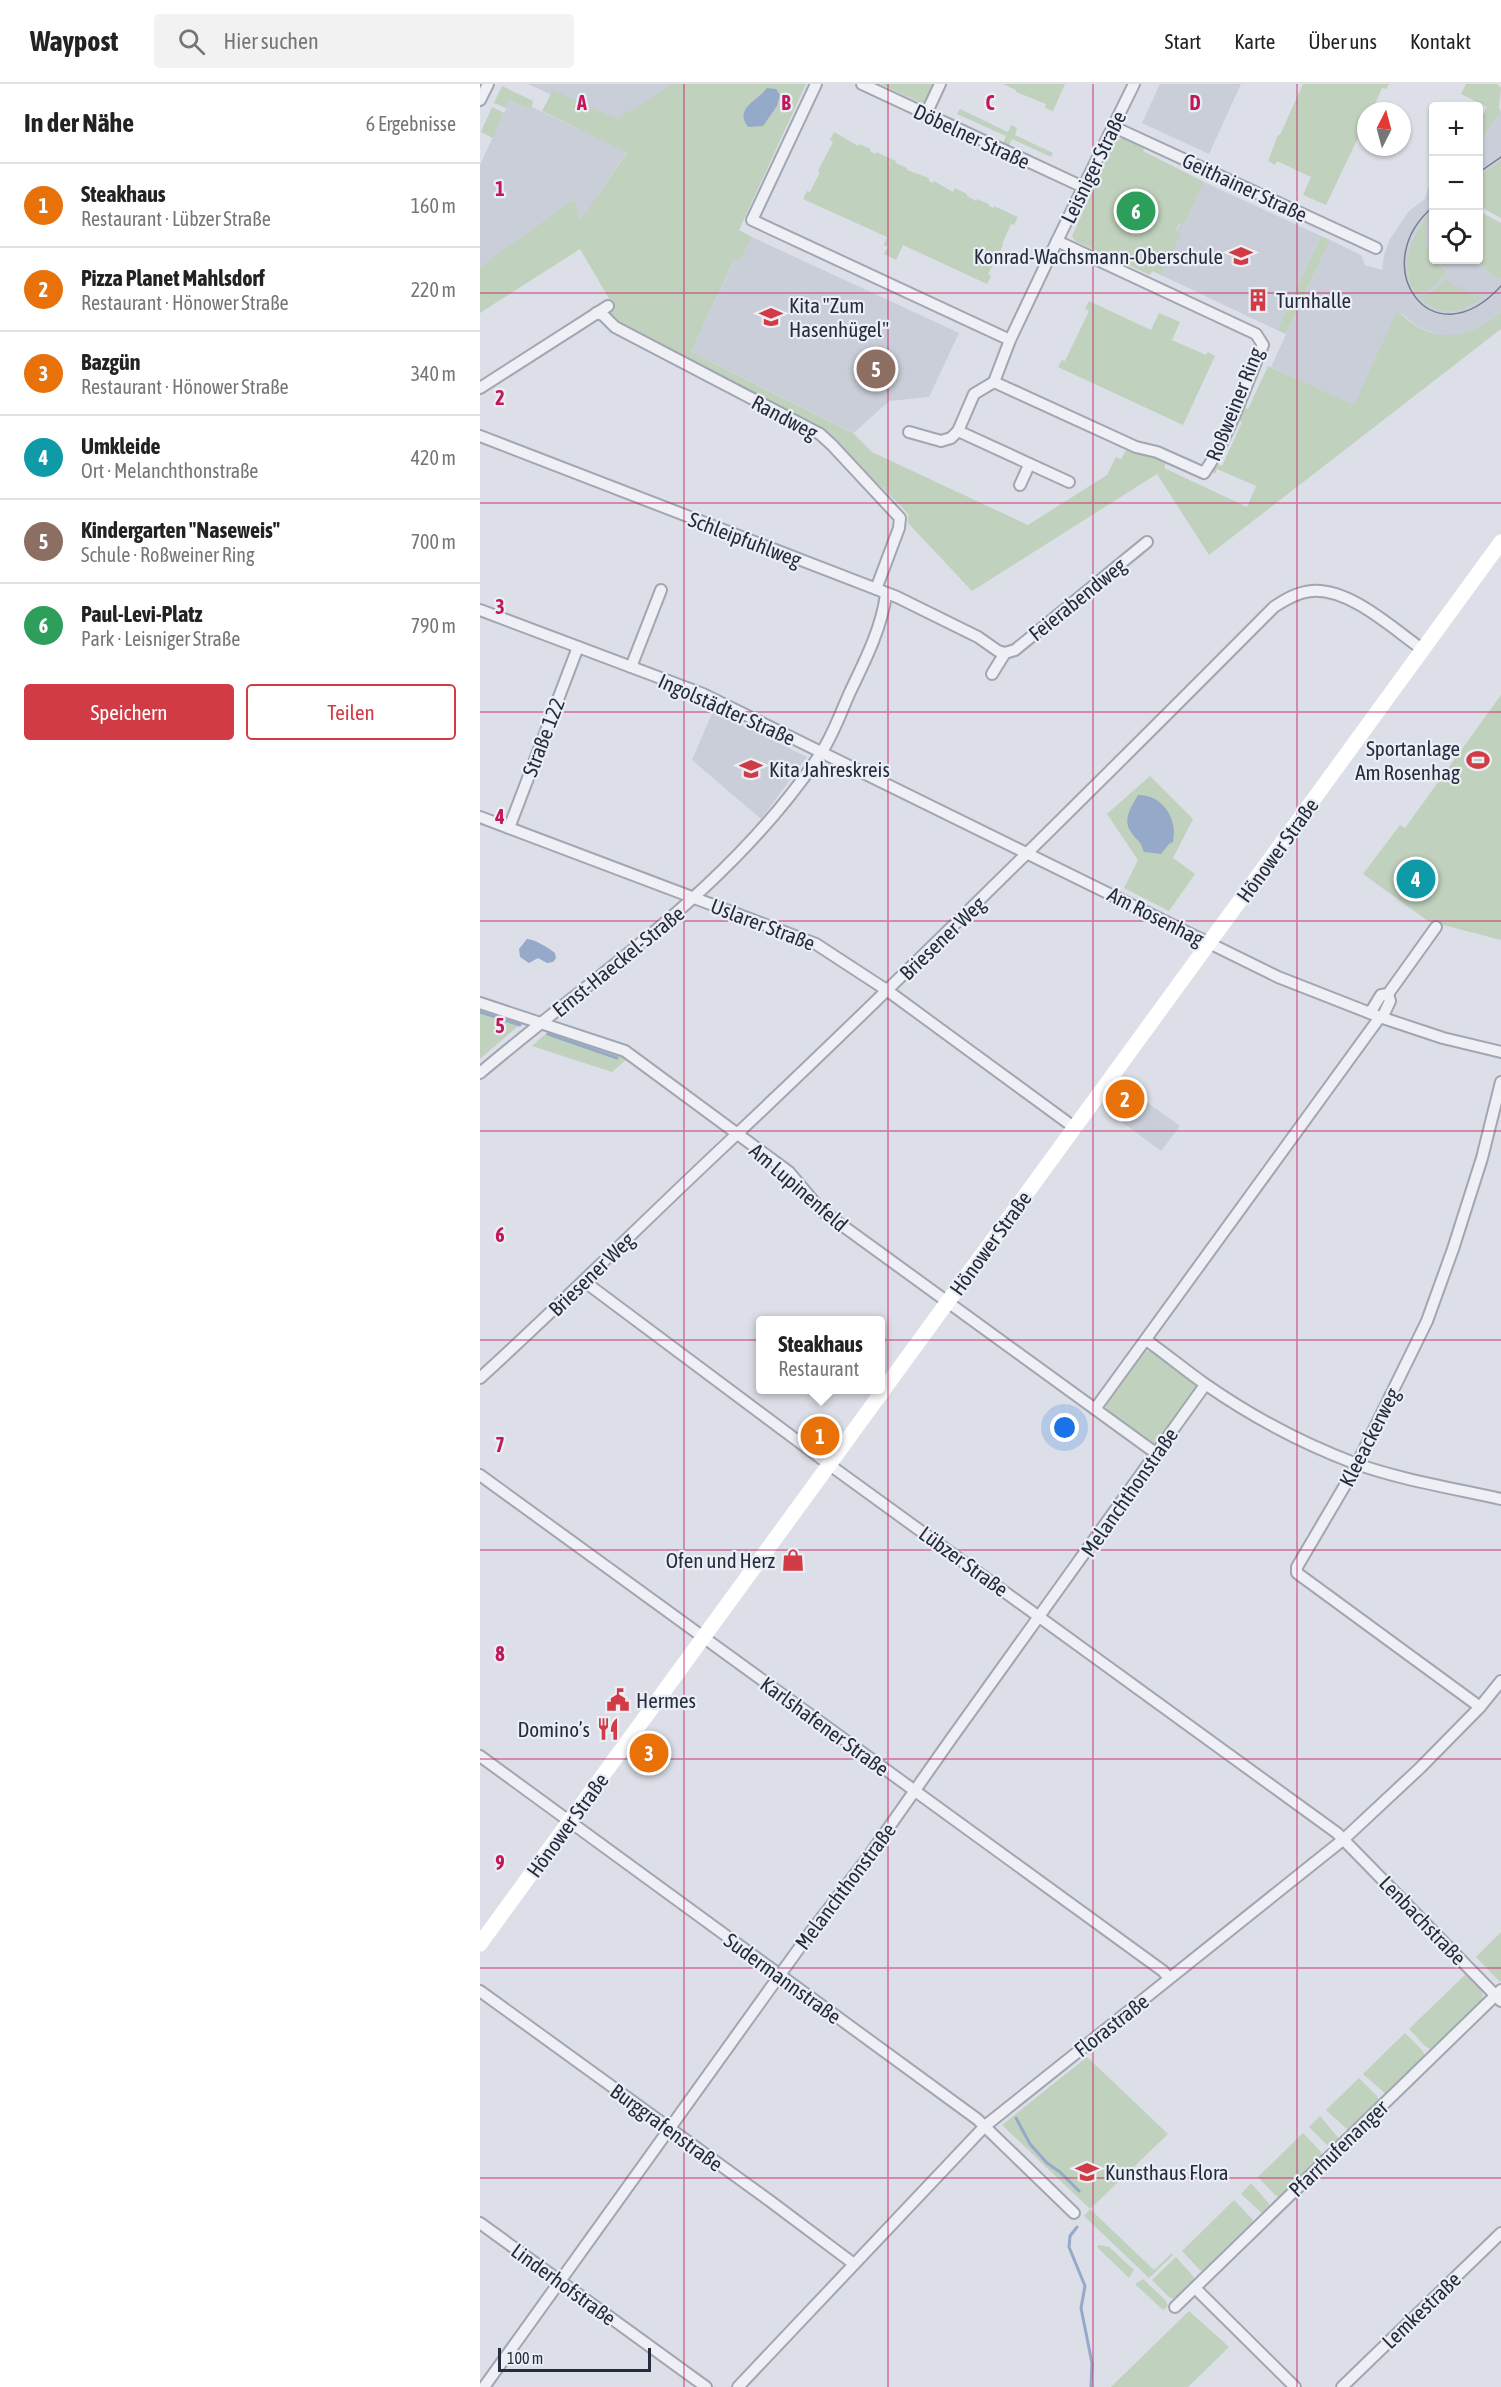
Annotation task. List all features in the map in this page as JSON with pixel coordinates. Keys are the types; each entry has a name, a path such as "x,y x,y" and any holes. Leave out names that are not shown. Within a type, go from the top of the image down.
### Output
{"main road":[{"name":"Hönower Straße","path":"885,1387 1501,542"},
{"name":"Hönower Straße","path":"480,1944 880,1394"}],"street":[{"path":"480,100 488,84"},
{"path":"816,84 752,220 1010,340"},
{"name":"Döbelner Straße","path":"862,84 1083,187"},
{"path":"927,114 940,84"},
{"name":"Leisniger Straße","path":"994,382 1010,340 1134,84"},
{"name":"Geithainer Straße","path":"1114,127 1376,248"},
{"name":"Roßweiner Ring","path":"994,382 1136,447 1156,452 1204,473 1240,401 1263,345 1256,334 1057,241"},
{"path":"480,388 608,306"},
{"name":"Randweg","path":"596,313 603,315 615,327 820,434 832,445 900,518 881,591"},
{"path":"909,432 941,441 951,438 958,431 974,394 994,382"},
{"path":"958,431 1068,482"},
{"name":"Schleipfuhlweg","path":"480,436 881,591 937,616 1005,653"},
{"path":"1020,485 1029,465"},
{"name":"Feierabendweg","path":"1005,653 1015,650 1147,542"},
{"name":"Ingolstädter Straße","path":"631,667 661,590"},
{"name":"Ernst-Haeckel-Straße","path":"480,1073 695,898 766,826 822,752 860,672 884,608 881,591"},
{"name":"Briesener Weg","path":"480,1378 585,1282 737,1133 888,991 1274,607 1293,596 1312,591 1341,595 1422,649"},
{"name":"Ingolstädter Straße","path":"480,610 703,694 822,752"},
{"name":"Straße 122","path":"509,828 578,647"},
{"path":"992,674 1005,653"},
{"name":"Am Rosenhag","path":"822,752 1278,977 1378,1016 1443,1038 1501,1052"},
{"name":"Uslarer Straße","path":"480,817 816,944 888,991 1075,1128"},
{"path":"1095,1409 1378,1016 1381,995 1388,994 1436,927"},
{"name":"Am Lupinenfeld","path":"480,1003 625,1051 789,1172 821,1210 1157,1454"},
{"name":"Kleeackerweg","path":"1480,1707 1297,1573 1298,1567 1357,1464 1427,1321 1482,1158 1501,1082"},
{"name":"Lübzer Straße","path":"585,1282 829,1464 1344,1839"},
{"path":"1146,1340 1205,1385 1291,1436 1357,1464 1501,1499"},
{"name":"Melanchthonstraße","path":"484,2387 1205,1385"},
{"name":"Karlshafener Straße","path":"480,1475 1163,1971 1169,1978"},
{"name":"Florastraße","path":"738,2387 985,2126 1344,1839 1420,1768 1480,1707 1501,1681"},
{"name":"Sudermannstraße","path":"480,1756 985,2126 1074,2213"},
{"name":"Lenbachstraße","path":"1344,1839 1499,1996"},
{"name":"Burggrafenstraße","path":"480,1991 770,2200 854,2264"},
{"name":"Pfarrhufenanger","path":"1175,2307 1499,1996"},
{"name":"Linderhofstraße","path":"480,2223 706,2387"},
{"name":"Lemkestraße","path":"1342,2387 1501,2233"},
{"path":"1195,2288 1295,2387"}],"shaded area":[{"path":"528,84 702,84 628,130"},
{"path":"1160,84 1241,84 1209,154 1142,123"},
{"path":"510,100 527,108 532,107 627,152 580,222 575,199 520,241 480,267 480,165"},
{"path":"1501,111 1501,161 1483,173 1483,156 1483,136"},
{"name":"Konrad-Wachsmann-Oberschule","path":"1204,182 1321,236 1277,330 1161,275 1180,233 1176,231 1180,223 1184,225"},
{"path":"1429,186 1429,251 1422,222 1413,237 1408,255 1408,276 1413,290 1416,294 1431,289 1447,272 1439,264 1480,264 1492,276 1501,279 1501,312 1482,327 1449,336 1432,333 1417,326 1398,311 1354,406 1271,367 1330,240 1361,255 1365,265 1382,270 1384,255 1390,239 1409,211 1425,199","holes":["1446,279 1457,290 1483,298 1423,294 1433,291"]},
{"path":"752,237 959,333 929,397 889,401 854,433 691,352 735,259 740,262"},
{"name":"Kita Jahreskreis","path":"713,711 807,757 761,819 692,760"},
{"path":"1124,1086 1180,1126 1161,1151 1106,1110"}],"green space":[{"path":"673,84 806,84 739,230 752,237 740,262 734,260 691,352 853,433 872,452 1028,525 1107,475 1116,457 1121,459 1127,449 1155,455 1167,461 1164,468 1247,507 1256,486 1217,469 1215,474 1211,470 1215,463 1222,466 1242,422 1235,418 1241,406 1248,409 1268,366 1354,405 1393,317 1398,311 1423,330 1449,335 1475,329 1501,312 1501,329 1209,555 1157,474 972,591 908,523 908,514 902,507 827,434 618,325 610,312 614,307 580,249 480,313 480,267 575,199 580,221 627,153 542,111 553,90 617,119"},
{"path":"880,84 934,84 925,105"},
{"path":"1003,84 1065,84 1053,111 1045,108 1046,104"},
{"path":"1303,84 1389,84 1386,89 1382,88 1376,102 1357,102 1357,140 1326,205 1303,195 1311,177 1277,161 1275,165 1268,161 1278,135"},
{"path":"1466,84 1497,84 1501,88 1499,108 1501,111 1483,136 1483,116 1487,107 1483,105 1483,102 1477,102 1461,94"},
{"path":"502,86 533,101 532,107 527,108 510,100 506,108 494,103"},
{"path":"492,107 504,113 493,138 481,132"},
{"path":"960,109 1008,132 1011,125 1017,128 1015,135 1053,153 1051,157 1012,139 1009,146 1003,143 1006,136 957,114"},
{"path":"834,132 858,146 859,144 871,149 870,151 875,154 876,152 896,161 907,170 929,178 929,181 933,183 934,181 953,192 955,188 976,201 977,199 993,208 994,206 1018,217 1014,225 1011,224 988,274 991,276 987,284 903,245 896,260 884,254 888,247 884,245 887,237 803,199 807,191 810,192 820,172 818,171 833,142 830,140"},
{"path":"1125,136 1145,146 1143,151 1204,182 1184,225 1179,223 1176,230 1181,233 1161,275 1152,271 1150,275 1075,241 1072,236 1114,143"},
{"path":"1501,161 1501,218 1483,208 1483,173"},
{"path":"1483,213 1501,223 1501,279 1492,276 1480,264 1483,264"},
{"path":"1427,217 1426,246 1429,251 1429,264 1438,264 1447,272 1431,289 1416,294 1408,275 1407,264 1411,244"},
{"path":"1321,236 1330,240 1286,334 1277,330"},
{"path":"1446,279 1457,289 1461,285 1466,291 1484,298 1466,307 1450,311 1435,308 1418,297 1433,291"},
{"path":"1089,301 1151,330 1159,313 1180,322 1172,340 1206,355 1208,352 1215,356 1183,425 1058,367 1062,360 1065,361 1089,311 1085,309"},
{"name":"Sportanlage Am Rosenhag","path":"1501,695 1501,940 1428,921 1363,874 1400,825 1405,828"},
{"path":"1150,776 1193,819 1173,858 1195,874 1169,911 1124,888 1138,860 1107,814"},
{"path":"480,1007 524,1021 480,1059"},
{"path":"551,1029 618,1051 627,1059 612,1072 532,1046"},
{"path":"1145,1351 1152,1351 1197,1384 1197,1388 1158,1442 1153,1443 1107,1412 1105,1401"},
{"path":"1501,1932 1501,1981 1500,1982 1476,1957"},
{"path":"1467,1973 1482,1989 1481,2002 1433,2050 1426,2047 1409,2029"},
{"path":"1405,2033 1423,2051 1425,2057 1387,2095 1363,2074"},
{"name":"Kunsthaus Flora","path":"1087,2057 1168,2134 1090,2209 1002,2125"},
{"path":"1359,2078 1380,2102 1349,2131 1326,2110"},
{"path":"1320,2116 1340,2140 1332,2147 1309,2127"},
{"path":"1303,2133 1321,2152 1322,2158 1281,2198 1275,2195 1258,2177"},
{"path":"1251,2183 1272,2207 1264,2215 1241,2194"},
{"path":"1234,2200 1254,2224 1205,2272 1200,2270 1182,2251"},
{"path":"1090,2209 1154,2270 1172,2253 1173,2255 1149,2278 1084,2216"},
{"path":"1099,2245 1109,2247 1134,2270 1129,2278 1097,2247"},
{"path":"1176,2257 1195,2281 1176,2299 1170,2298 1152,2280"},
{"path":"1143,2279 1166,2301 1168,2306 1163,2310 1135,2284"},
{"path":"1189,2311 1229,2347 1188,2387 1111,2387"}],"water":[{"path":"767,88 776,89 780,95 777,106 763,126 748,127 744,120 745,110"},
{"path":"1138,795 1155,799 1171,817 1173,842 1161,854 1144,852 1128,827 1129,813"},
{"path":"527,939 555,953 556,958 553,962 547,963 538,958 529,963 520,957 519,949"}],"waterway":[{"path":"480,1012 520,1025"},
{"path":"548,1034 617,1058"},
{"path":"1016,2118 1030,2144 1047,2163 1079,2191"},
{"path":"1077,2227 1070,2236 1069,2247 1085,2286 1081,2308 1092,2363 1091,2387"}],"tram line":[{"path":"1483,170 1501,157"},
{"path":"1431,210 1414,229 1405,254 1406,277 1415,297 1431,310 1451,314 1475,307 1501,286"}],"place":[{"name":"Paul-Levi-Platz","path":"1136,211"},
{"name":"Konrad-Wachsmann-Oberschule","path":"1241,256"},
{"name":"Turnhalle","path":"1258,300"},
{"name":"Kita \"Zum Hasenhügel\"","path":"771,317"},
{"name":"Kindergarten \"Naseweis\"","path":"876,369"},
{"name":"Sportanlage Am Rosenhag","path":"1478,760"},
{"name":"Kita Jahreskreis","path":"751,769"},
{"name":"Umkleide","path":"1416,879"},
{"name":"Pizza Planet Mahlsdorf","path":"1125,1099"},
{"name":"Steakhaus","path":"820,1436"},
{"name":"Ofen und Herz","path":"793,1560"},
{"name":"Hermes","path":"618,1700"},
{"name":"Domino’s","path":"608,1729"},
{"name":"Bazgün","path":"649,1753"},
{"name":"Kunsthaus Flora","path":"1087,2172"}]}
